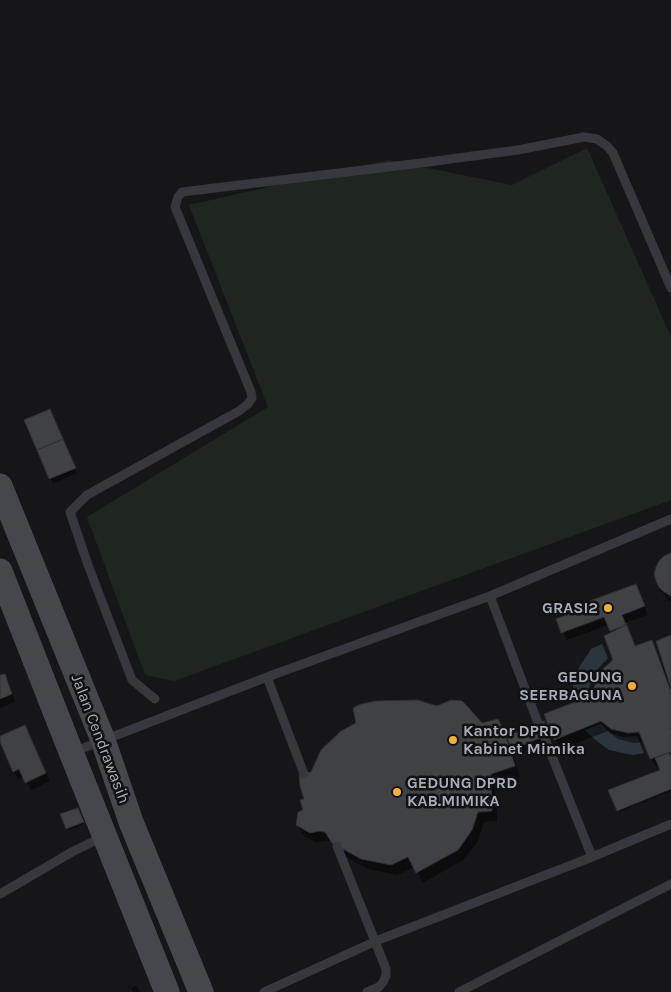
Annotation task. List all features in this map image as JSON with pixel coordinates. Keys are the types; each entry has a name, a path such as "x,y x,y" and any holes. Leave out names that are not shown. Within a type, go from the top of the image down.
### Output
{"main road":[{"name":"Jalan Cendrawasih","path":"0,486 103,740 131,822 201,992"},
{"name":"Jalan Cendrawasih","path":"0,571 71,752 100,839 167,992"}],"lane":[{"path":"155,700 132,680 70,512 87,496 239,411 252,398 175,207 178,197 182,192 499,153 584,137 597,139 613,153 671,288"},
{"path":"71,752 267,677 490,596 671,519"},
{"path":"490,596 538,723"},
{"path":"267,677 304,774"},
{"path":"544,736 592,857"},
{"path":"264,992 376,941 592,857 671,824"},
{"path":"0,894 72,852 100,839"},
{"path":"337,846 386,969 386,976 379,987 367,992"},
{"path":"459,992 671,884"}],"shaded area":[{"path":"587,148 671,337 671,500 174,681 145,675 87,517 268,407 189,205 388,160 512,185"},
{"path":"602,644 608,658 596,671 591,680 588,694 573,700 573,685 578,669 591,649"},
{"path":"601,724 610,733 623,737 637,736 644,753 633,755 609,750 585,730"}],"building":[{"path":"50,409 63,439 37,450 24,420"},
{"path":"63,439 76,468 49,479 37,450"},
{"path":"671,553 671,596 659,587 654,574 659,561"},
{"name":"GRASI2","path":"636,584 645,606 622,615 626,625 610,631 604,617 561,633 556,619 578,610 576,606"},
{"name":"GEDUNG SEERBAGUNA","path":"626,623 635,646 652,640 671,692 671,752 650,759 639,732 628,733 611,729 601,721 554,740 544,714 591,696 603,669 613,660 604,636 626,625"},
{"path":"671,635 671,688 656,641"},
{"path":"5,674 12,694 0,699 0,675"},
{"name":"GEDUNG DPRD KAB.MIMIKA","path":"417,700 437,706 451,700 462,701 482,723 498,719 515,766 491,774 492,811 478,812 472,830 458,850 416,873 408,857 391,865 361,859 332,843 325,832 310,833 296,825 298,812 303,810 300,800 304,799 299,775 311,772 321,750 341,731 356,723 353,708 376,701"},
{"path":"544,721 550,734 511,750 507,736"},
{"path":"25,725 46,773 25,783 19,769 13,772 0,742 0,736"},
{"path":"669,753 671,757 671,789 617,811 608,790 660,770 655,758"},
{"path":"78,808 84,822 66,829 60,814"}],"place":[{"name":"GRASI2","path":"608,608"},
{"name":"GEDUNG SEERBAGUNA","path":"632,686"},
{"name":"Kantor DPRD Kabinet Mimika","path":"453,740"},
{"name":"GEDUNG DPRD KAB.MIMIKA","path":"397,792"}]}
